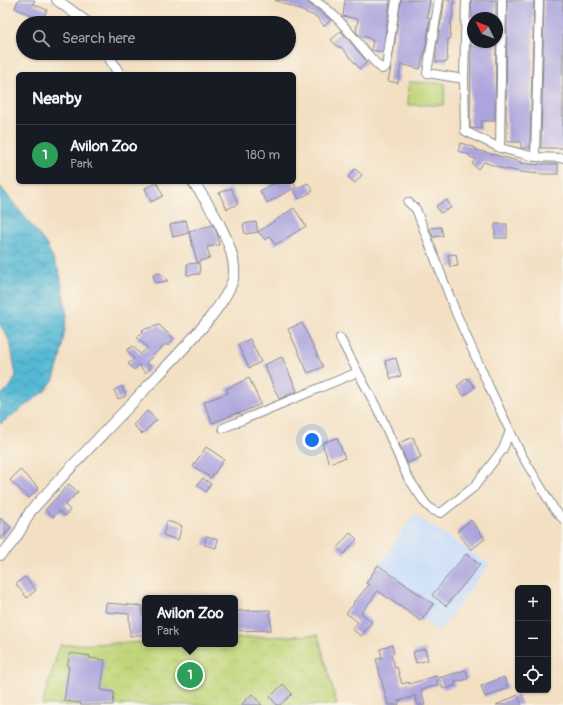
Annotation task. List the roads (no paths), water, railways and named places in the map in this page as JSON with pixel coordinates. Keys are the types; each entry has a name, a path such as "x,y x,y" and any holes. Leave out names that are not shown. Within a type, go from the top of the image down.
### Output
{"street":[{"path":"57,0 79,16"},
{"path":"313,0 324,6 340,20 381,68 384,69 386,67 396,0"},
{"path":"439,0 427,72 429,74 464,79"},
{"path":"466,0 464,79 465,131 500,148 535,157 563,158"},
{"path":"500,148 502,0"},
{"path":"535,157 539,0"},
{"path":"111,60 118,72"},
{"path":"0,556 11,546 18,536 30,512 204,325 230,288 234,274 227,239 202,194 194,184"},
{"path":"408,202 416,209 456,314 510,430 528,466 554,509 563,519"},
{"path":"340,338 381,416 407,476 425,503 432,510 441,513 474,487 503,449 510,430"},
{"path":"223,428 358,372"}],"water":[{"path":"0,186 46,244 60,274 67,316 60,359 54,379 46,390 0,424 0,396 10,387 16,376 11,346 0,325"}],"place":[{"name":"Avilon Zoo","path":"190,675"}]}
